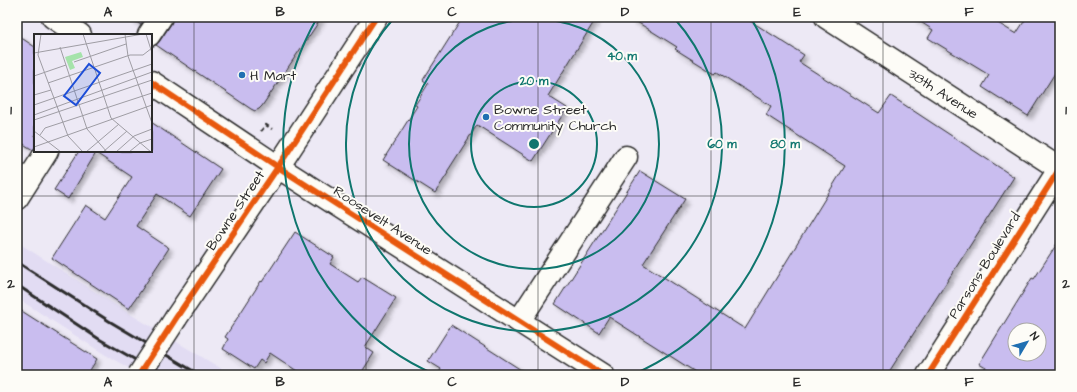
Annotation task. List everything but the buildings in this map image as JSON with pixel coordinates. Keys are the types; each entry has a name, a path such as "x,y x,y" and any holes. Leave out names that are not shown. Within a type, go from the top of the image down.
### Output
{"street":[{"path":"54,17 79,34"},
{"path":"150,34 161,17"},
{"name":"Bowne Street","path":"139,375 278,168 376,17"},
{"name":"38th Avenue","path":"826,17 1060,169"},
{"name":"Roosevelt Avenue","path":"152,83 278,168 604,375"},
{"path":"17,198 45,152"},
{"path":"519,321 626,158"},
{"name":"Parsons Boulevard","path":"928,375 1060,169"}],"path":[{"path":"262,131 266,125 272,129"}],"shaded area":[{"path":"17,242 130,314 232,375 141,375 104,354 17,298"}],"railway":[{"path":"17,262 109,321 200,375"},
{"path":"17,285 99,339 162,375"}],"cycle path":[{"path":"139,375 376,17"},
{"path":"152,83 278,167 603,375"},
{"path":"928,375 1060,168"}],"place":[{"name":"H Mart","path":"242,75"},
{"name":"Bowne Street Community Church","path":"486,117"}]}
